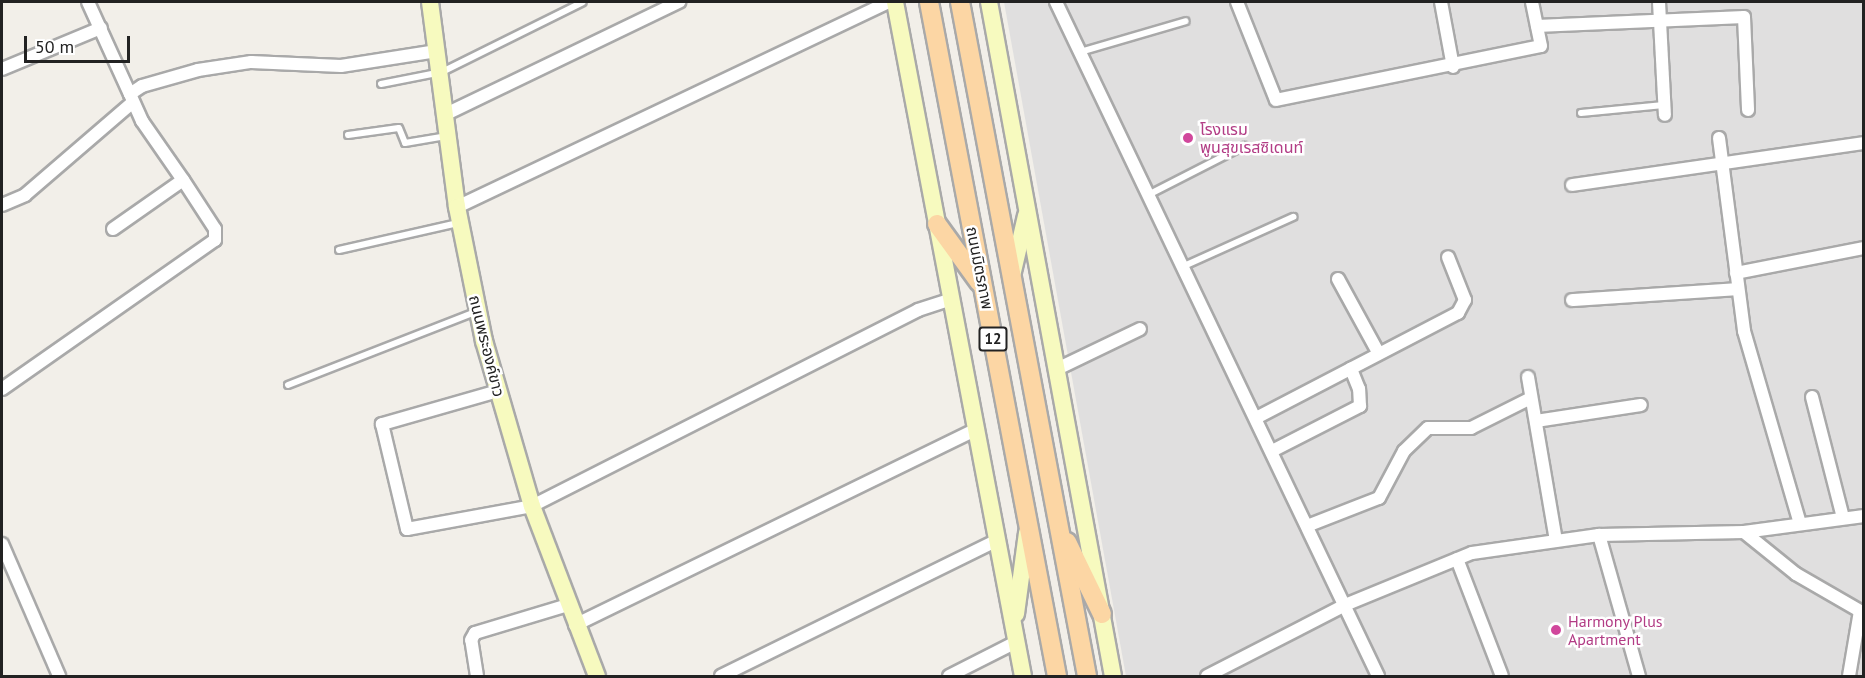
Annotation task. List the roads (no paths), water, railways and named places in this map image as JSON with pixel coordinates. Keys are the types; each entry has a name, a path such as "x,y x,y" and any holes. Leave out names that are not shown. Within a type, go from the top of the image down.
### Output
{"main road":[{"name":"ถนนพระองค์ขาว","path":"430,2 442,72 459,215 477,312 532,506 575,624 597,676"},
{"path":"895,2 1023,676"},
{"name":"ถนนมิตรภาพ","path":"929,2 1057,676"},
{"name":"ถนนมิตรภาพ","path":"960,2 1014,303 1087,676"},
{"path":"989,2 1113,676"},
{"path":"1011,283 1027,209"},
{"path":"937,224 983,289"},
{"path":"987,308 1014,303"},
{"path":"1056,518 1102,614"},
{"path":"1015,636 1029,523"}],"street":[{"path":"2,389 215,240 215,229 131,98 88,2"},
{"path":"446,114 679,2"},
{"path":"459,215 888,2"},
{"path":"1056,2 1078,53 1150,194 1378,676"},
{"path":"1239,2 1276,100 1453,67 1541,46 1532,2"},
{"path":"1441,2 1453,67"},
{"path":"1659,2 1665,110"},
{"path":"1537,26 1744,17 1748,110"},
{"path":"2,69 101,28"},
{"path":"2,205 25,195 131,98 198,70 241,64 341,66 437,51"},
{"path":"1719,138 1744,331 1800,524"},
{"path":"1572,185 1863,143"},
{"path":"112,229 183,180"},
{"path":"1736,273 1863,248"},
{"path":"1256,418 1458,313 1465,300 1448,257"},
{"path":"1338,279 1379,354"},
{"path":"1572,300 1737,290"},
{"path":"498,391 382,424 407,529 532,506 918,310 951,299"},
{"path":"1057,369 1140,329"},
{"path":"1272,451 1360,406 1359,389 1351,369"},
{"path":"1528,377 1556,541"},
{"path":"1812,397 1843,518"},
{"path":"1307,526 1379,498 1404,451 1428,428 1471,428 1532,398"},
{"path":"1536,421 1641,405"},
{"path":"575,624 976,429"},
{"path":"1207,676 1345,605 1457,559 1504,546 1599,535 1744,532 1863,516"},
{"path":"1744,532 1796,574 1862,611 1849,676"},
{"path":"1599,535 1639,676"},
{"path":"721,676 997,540"},
{"path":"2,544 59,676"},
{"path":"1457,559 1502,676"},
{"path":"477,676 471,640 476,633 568,605"},
{"path":"949,676 1015,636"}],"lane":[{"path":"381,84 442,72 583,2"},
{"path":"1078,53 1186,21"},
{"path":"1581,113 1665,110"},
{"path":"348,135 399,128 405,143 450,136"},
{"path":"1150,194 1244,146"},
{"path":"339,250 459,215"},
{"path":"1184,266 1293,217"},
{"path":"288,385 477,312"}],"place":[{"name":"โรงแรม พูนสุขเรสซิเดนท์","path":"1188,138"},
{"name":"Harmony Plus Apartment","path":"1556,630"}]}
